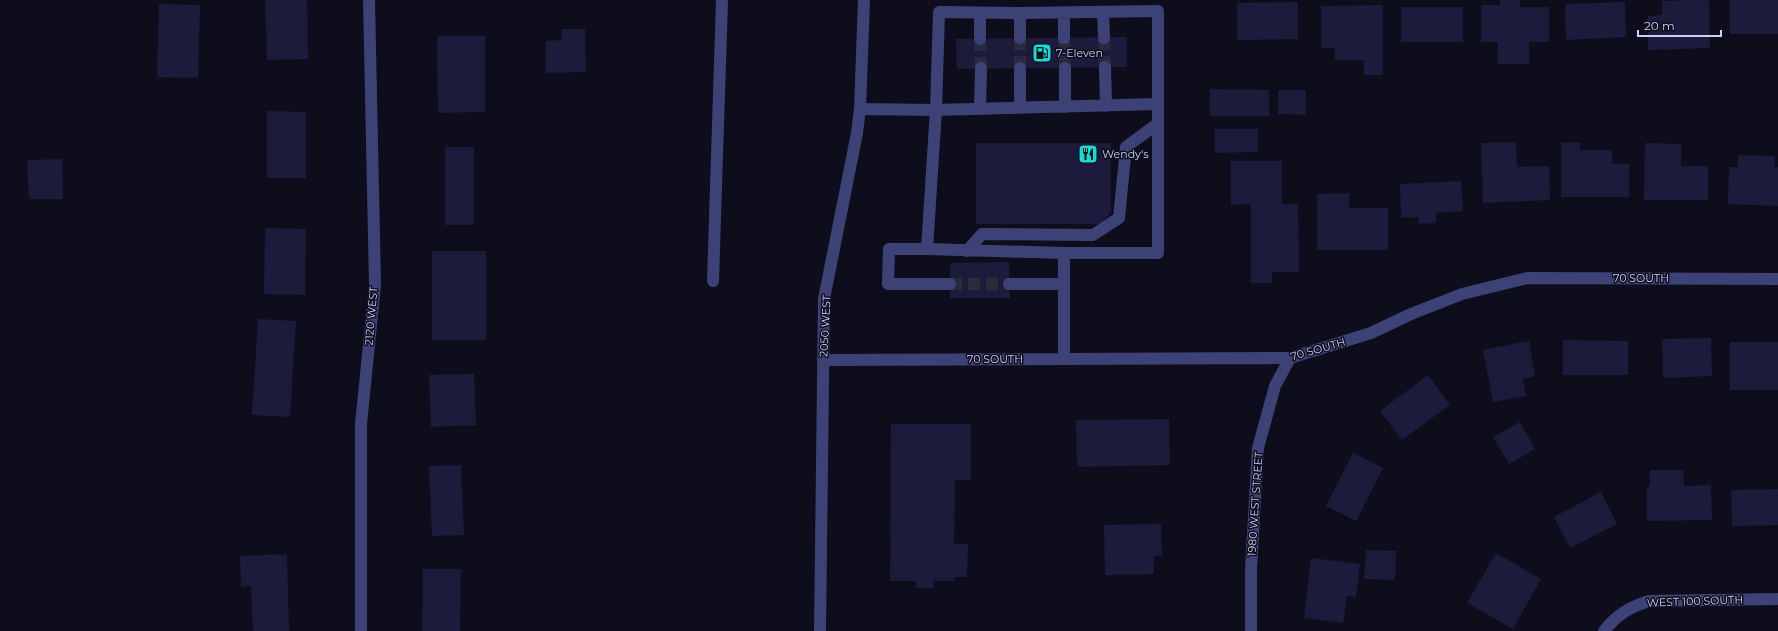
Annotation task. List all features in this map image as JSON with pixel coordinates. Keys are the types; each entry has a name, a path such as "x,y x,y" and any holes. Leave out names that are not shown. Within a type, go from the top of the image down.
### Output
{"street":[{"name":"2120 WEST","path":"361,631 362,424 374,285 369,0"},
{"path":"713,281 722,0"},
{"name":"2050 WEST","path":"820,631 824,299 857,133 860,109 864,0"},
{"path":"928,249 936,110 939,12 1064,12 1083,6 1103,12 1158,11 1158,253 1064,253 889,249 888,284 950,284"},
{"path":"980,12 980,39"},
{"path":"1064,12 1064,38"},
{"path":"1103,12 1104,38"},
{"path":"1020,13 1020,38"},
{"path":"1105,67 1106,106"},
{"path":"980,108 981,68"},
{"path":"1020,68 1020,108"},
{"path":"1065,68 1065,107"},
{"path":"860,109 936,110 1157,104"},
{"path":"967,250 982,234 1093,235 1100,231 1119,218 1126,147 1157,124"},
{"path":"1064,253 1064,359"},
{"name":"70 SOUTH","path":"823,360 1290,358 1371,333 1411,314 1462,294 1527,278 1778,279"},
{"path":"1009,284 1064,284"},
{"name":"1980 WEST STREET","path":"1250,631 1251,569 1258,448 1275,386 1290,358"},
{"name":"WEST 100 SOUTH","path":"1604,631 1616,616 1631,606 1649,601 1778,599"}],"building":[{"path":"265,0 307,0 308,59 267,60"},
{"path":"1500,0 1520,0 1520,7 1549,7 1549,42 1529,42 1529,64 1498,64 1498,42 1481,42 1481,5 1500,5"},
{"path":"1709,0 1710,48 1648,50 1648,16 1662,15 1662,1"},
{"path":"1730,0 1778,0 1778,34 1730,34"},
{"path":"1298,2 1298,39 1237,40 1237,3"},
{"path":"1625,2 1626,37 1566,40 1565,4"},
{"path":"159,4 200,5 198,78 157,77"},
{"path":"1383,5 1383,75 1364,75 1364,60 1335,60 1335,48 1321,48 1321,6"},
{"path":"1401,7 1463,7 1463,42 1401,42"},
{"path":"562,29 585,29 586,72 546,73 546,41 562,40"},
{"path":"437,36 485,36 485,112 438,113"},
{"name":"7-Eleven","path":"1127,37 1127,67 957,69 956,39"},
{"path":"1210,89 1269,90 1269,116 1210,116"},
{"path":"1278,90 1306,90 1306,115 1278,114"},
{"path":"267,111 306,112 306,178 267,178"},
{"path":"1215,129 1258,129 1258,152 1215,153"},
{"path":"1516,142 1517,167 1549,166 1550,200 1483,203 1481,143"},
{"path":"1561,142 1580,143 1580,150 1612,150 1612,164 1629,164 1629,197 1561,197"},
{"path":"976,143 1111,143 1111,212 1101,224 976,224"},
{"path":"1645,143 1681,144 1681,166 1708,166 1708,200 1644,200"},
{"path":"445,147 474,147 474,225 445,225"},
{"path":"1738,155 1775,156 1774,167 1778,167 1778,206 1728,204 1729,167 1738,167"},
{"path":"62,159 63,199 29,199 27,160"},
{"path":"1231,161 1282,161 1282,204 1298,204 1299,272 1272,272 1272,283 1251,283 1251,204 1231,205"},
{"path":"1461,181 1463,211 1436,213 1436,223 1419,224 1419,217 1401,218 1400,184"},
{"path":"1349,193 1349,208 1388,208 1388,250 1317,250 1317,194"},
{"path":"265,228 306,229 305,295 264,294"},
{"path":"432,251 486,251 486,340 432,340"},
{"path":"1009,262 1010,298 950,298 950,263"},
{"path":"258,319 296,321 290,417 252,415"},
{"path":"1711,338 1712,376 1663,378 1662,339"},
{"path":"1563,340 1628,341 1628,375 1563,375"},
{"path":"1529,341 1535,376 1523,379 1526,396 1493,402 1483,350"},
{"path":"1730,342 1778,342 1778,390 1730,390"},
{"path":"474,374 476,425 431,427 429,375"},
{"path":"1428,375 1450,405 1402,440 1380,411"},
{"path":"1169,419 1170,465 1077,467 1076,420"},
{"path":"1520,422 1535,449 1509,464 1493,437"},
{"path":"891,424 971,424 971,480 955,480 954,544 968,544 967,577 954,577 954,581 933,581 933,588 916,588 916,581 890,581"},
{"path":"1353,453 1383,468 1356,521 1326,506"},
{"path":"461,465 464,535 432,536 429,466"},
{"path":"1650,470 1683,470 1684,486 1711,485 1712,520 1647,521 1647,487 1650,486"},
{"path":"1778,489 1778,525 1732,526 1731,490"},
{"path":"1601,492 1617,524 1570,548 1554,517"},
{"path":"1161,524 1162,556 1154,556 1154,574 1105,575 1104,525"},
{"path":"1366,550 1396,551 1395,580 1364,579"},
{"path":"1496,553 1541,579 1513,629 1467,603"},
{"path":"287,554 289,631 253,631 251,586 241,587 240,556"},
{"path":"1311,558 1360,564 1356,597 1347,596 1343,623 1304,618"},
{"path":"423,569 461,569 460,631 422,631"}],"tunnel":[{"path":"1020,38 1020,68"},
{"path":"1064,38 1065,68"},
{"path":"1104,38 1105,67"},
{"path":"980,39 981,68"},
{"path":"950,284 1009,284"}],"place":[{"name":"7-Eleven","path":"1042,53"},
{"name":"Wendy's","path":"1088,154"}]}
